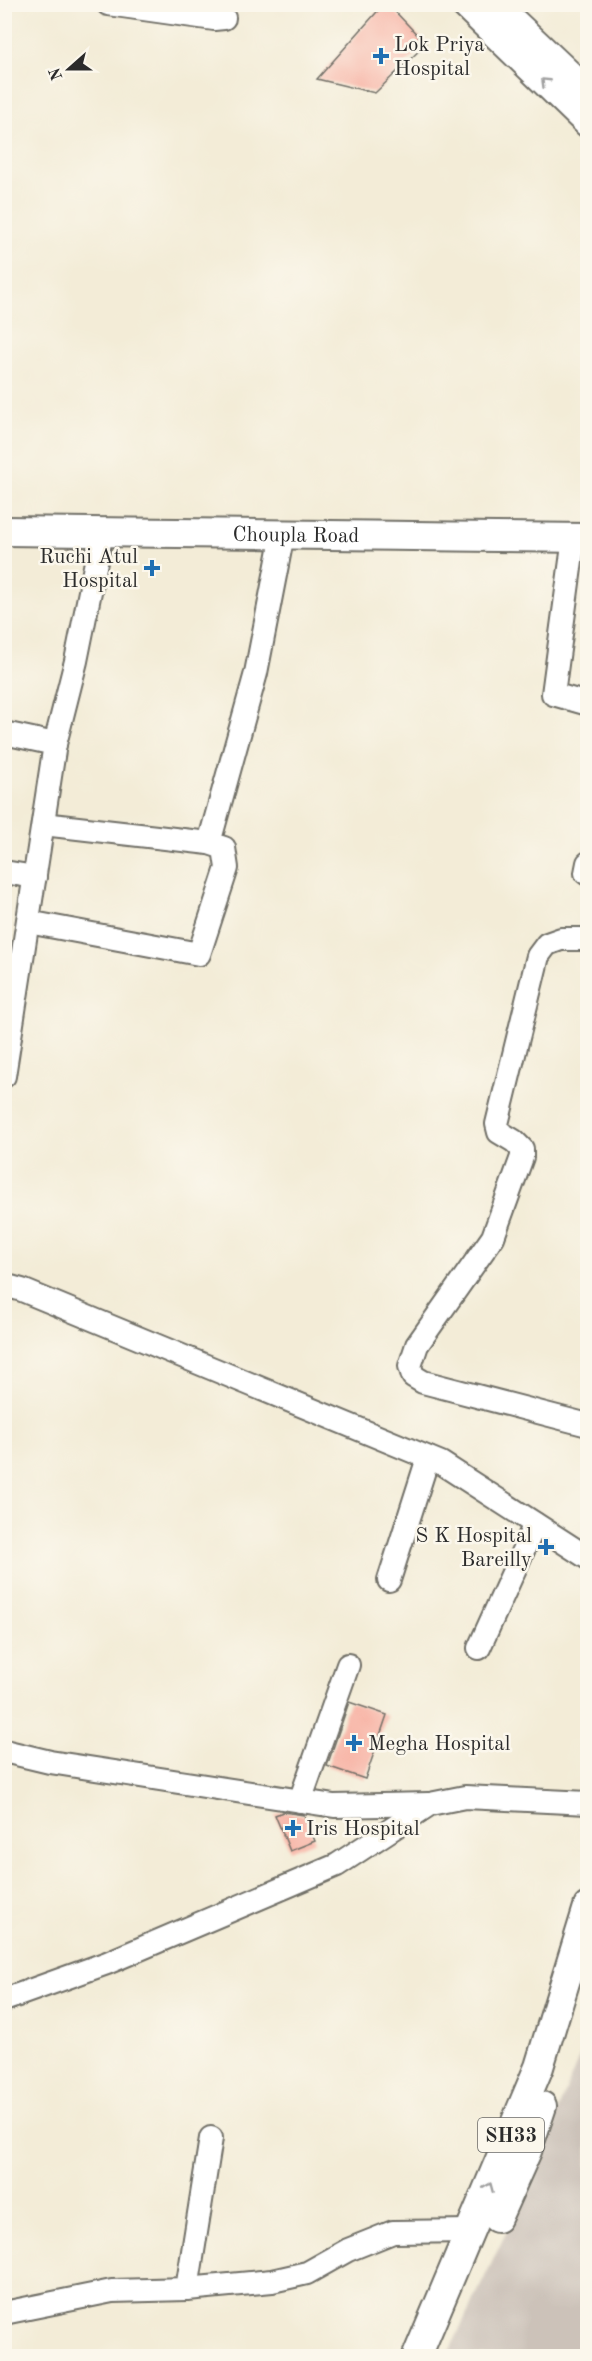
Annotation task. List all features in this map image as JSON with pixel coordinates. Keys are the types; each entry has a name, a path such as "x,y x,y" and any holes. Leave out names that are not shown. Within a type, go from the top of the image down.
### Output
{"main road":[{"path":"465,4 588,123"},
{"path":"494,4 588,93"},
{"name":"Choupla Road","path":"4,531 581,538"},
{"name":"SH33","path":"422,2356 539,2067 588,1907"},
{"name":"SH33","path":"422,2356 527,2151 588,1970"}],"street":[{"path":"108,4 214,19 224,18 216,4"},
{"path":"4,1076 13,957 28,922 55,744 76,661 102,532"},
{"path":"209,843 256,673 283,534"},
{"path":"581,538 553,694 588,704"},
{"path":"4,733 55,744"},
{"path":"28,922 199,954 227,868 224,848 209,843 43,824"},
{"path":"588,863 586,873 588,874"},
{"path":"4,872 35,877"},
{"path":"588,939 575,938 547,944 538,956 497,1124 499,1132 522,1149 522,1157 493,1237 417,1344 410,1366 413,1376 423,1382 588,1425"},
{"path":"4,1285 22,1290 441,1463 588,1558"},
{"path":"390,1580 428,1458"},
{"path":"479,1648 535,1524"},
{"path":"300,1801 348,1665"},
{"path":"4,1751 50,1762 334,1806 430,1804 465,1797 588,1803"},
{"path":"4,2000 107,1963 337,1865 430,1804"},
{"path":"187,2289 211,2138"},
{"path":"4,2313 112,2291 187,2289 272,2281 307,2273 348,2250 393,2232 471,2231"}],"shaded area":[{"path":"587,2037 587,2356 447,2356 528,2187"}],"building":[{"path":"384,4 388,4 426,44 375,93 317,79"},
{"path":"349,1702 387,1715 365,1779 327,1766"},
{"path":"283,1812 304,1815 315,1841 290,1851 275,1815"}],"place":[{"name":"Lok Priya Hospital","path":"381,56"},
{"name":"Ruchi Atul Hospital","path":"152,568"},
{"name":"S K Hospital Bareilly","path":"546,1547"},
{"name":"Megha Hospital","path":"354,1743"},
{"name":"Iris Hospital","path":"293,1828"}]}
